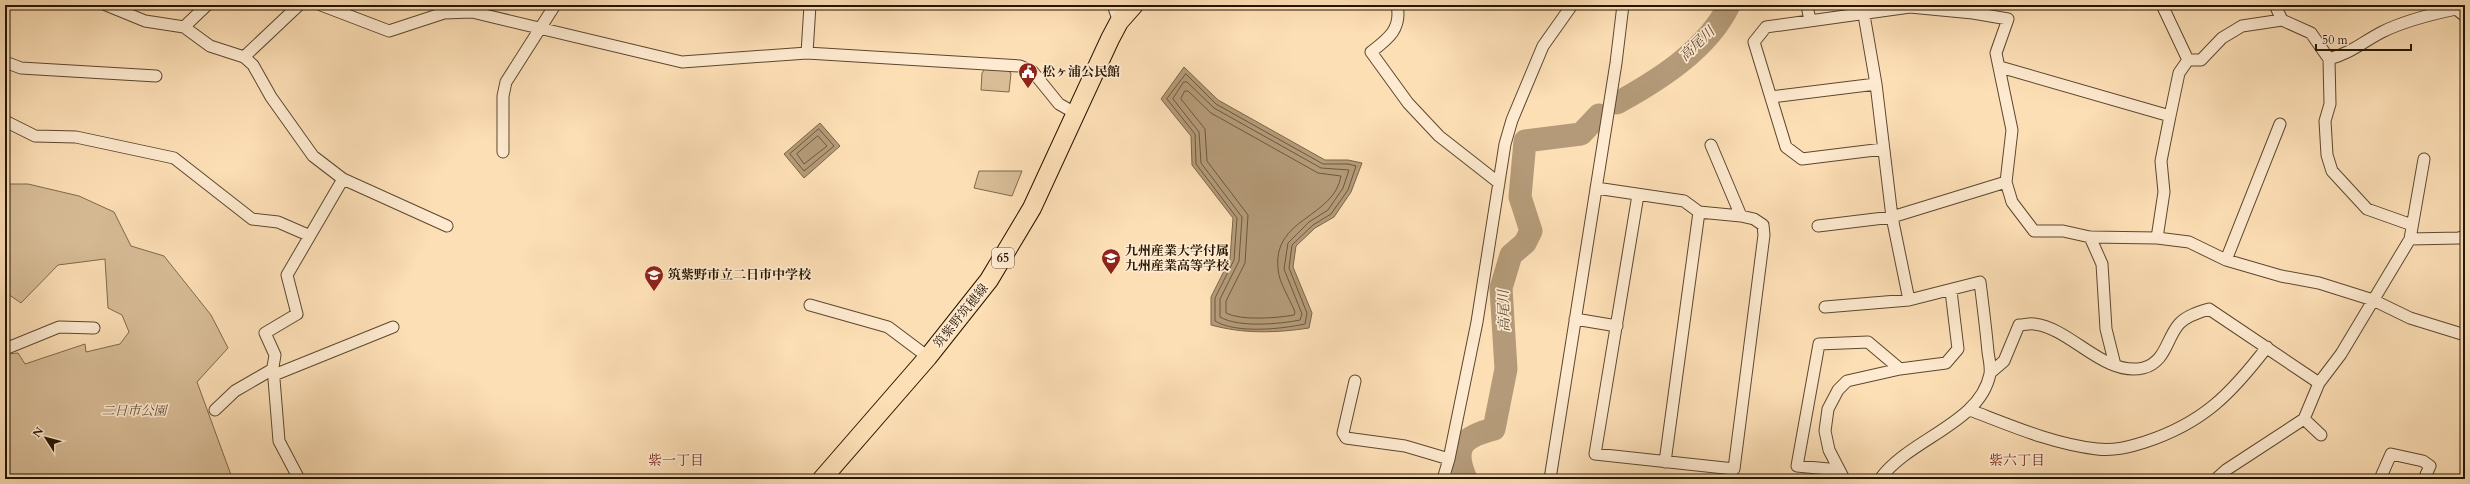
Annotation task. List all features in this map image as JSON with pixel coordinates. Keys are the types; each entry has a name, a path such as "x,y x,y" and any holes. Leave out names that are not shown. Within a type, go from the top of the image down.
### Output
{"main road":[{"name":"筑紫野筑穂線","path":"822,479 928,357 989,280 1032,208 1075,113 1119,22 1134,5"}],"street":[{"path":"106,5 145,21 184,27 210,46 244,57 253,65 271,97 313,156 343,179 447,226"},
{"path":"184,27 207,5"},
{"path":"244,57 299,5"},
{"path":"321,5 389,31 444,13 464,11 542,27 682,62 807,53 1020,66 1033,72 1059,104 1075,113"},
{"path":"504,152 503,96 506,82 555,5"},
{"path":"807,53 810,5"},
{"path":"1113,5 1119,22"},
{"path":"1397,5 1399,22 1392,36 1371,52 1408,103 1439,136 1499,183"},
{"path":"1443,479 1449,459 1477,322 1499,183 1512,120 1543,46 1572,5"},
{"path":"1550,479 1623,5"},
{"path":"1807,5 1810,21"},
{"path":"2162,5 2188,60"},
{"path":"2275,5 2282,20"},
{"path":"1883,149 1802,159 1786,146 1754,42 1766,27 1864,15 1910,7 1973,13 2008,19 1996,53 2000,67 2002,92 2012,130 2006,182 2012,202 2034,232 2063,231 2090,237 2157,238 2189,242 2226,260 2281,276 2319,283 2373,300 2410,318 2465,335"},
{"path":"2329,58 2350,52 2382,32 2433,9 2456,9 2465,16"},
{"path":"1864,15 1876,84 1892,217 1910,300"},
{"path":"2188,60 2201,60 2222,38 2242,26 2282,20 2311,33 2329,58 2330,104 2325,121 2327,155 2332,171 2367,209 2412,225"},
{"path":"2157,238 2164,192 2161,161 2180,73 2188,60"},
{"path":"5,62 21,68 156,76"},
{"path":"2000,67 2170,116"},
{"path":"1771,97 1876,84"},
{"path":"5,121 35,136 76,137 174,158 252,219 278,222 308,235"},
{"path":"2226,260 2280,124"},
{"path":"1711,145 1741,216"},
{"path":"2216,479 2226,470 2304,419 2319,383 2341,354 2410,239 2424,159"},
{"path":"299,479 279,441 274,372 275,355 265,333 297,314 287,275 308,235 343,179"},
{"path":"1818,226 1892,217 2006,182"},
{"path":"1596,188 1684,201 1699,212 1741,216 1754,219 1763,225 1764,235 1734,469 1595,454 1638,195"},
{"path":"1665,462 1699,212"},
{"path":"2410,239 2459,238 2465,236"},
{"path":"2090,237 2102,264 2106,329 2115,365"},
{"path":"1825,307 1910,300 1951,291 1980,282 1990,373 1980,399 1970,410 1923,441 1889,467 1880,479"},
{"path":"1842,475 1829,450 1825,431 1828,409 1835,395 1847,381 1900,369 1946,363 1958,349 1951,291"},
{"path":"810,305 888,327 928,357"},
{"path":"1990,373 2004,361 2019,326 2034,324 2051,330 2115,365 2129,369 2145,367 2162,356 2179,324 2192,315 2208,309 2319,383"},
{"path":"1575,319 1617,326"},
{"path":"5,350 59,327 94,328"},
{"path":"215,410 235,391 274,372 392,327"},
{"path":"1842,475 1797,466 1819,344 1868,342 1900,369"},
{"path":"1970,410 2056,442 2098,449 2120,449 2161,436 2191,422 2210,410 2238,384 2267,347"},
{"path":"1355,381 1343,433 1346,438 1405,446 1449,459"},
{"path":"2304,419 2321,435"},
{"path":"2380,479 2392,454 2423,461 2430,466 2424,479"}],"green space":[{"path":"985,68 1005,69 1011,73 1009,92 981,90 982,73"},
{"path":"979,171 1022,171 1012,196 974,188"},
{"name":"二日市公園","path":"5,184 28,184 79,196 114,212 131,246 164,256 211,315 228,348 197,382 231,475 237,479 5,479 5,354 18,353 25,364 85,344 86,352 120,344 129,332 122,315 108,308 105,259 58,265 21,303 5,292"}],"water":[{"path":"1184,67 1218,100 1325,160 1348,160 1362,163 1351,192 1334,217 1315,228 1296,246 1293,267 1312,313 1309,328 1260,332 1236,330 1211,325 1211,297 1230,259 1233,218 1192,165 1191,136 1161,99"},
{"path":"820,123 840,146 804,178 784,154"}],"waterway":[{"name":"高尾川","path":"1617,103 1649,84 1681,62 1709,36 1729,5"},
{"name":"高尾川","path":"1466,479 1460,458 1463,445 1475,436 1494,429 1506,369 1501,288 1511,255 1525,243 1531,231 1520,197 1525,141 1581,134 1599,115"}],"place":[{"name":"松ヶ浦公民館","path":"1028,89"},
{"name":"九州産業大学付属 九州産業高等学校","path":"1111,275"},
{"name":"筑紫野市立二日市中学校","path":"654,292"}],"district":[{"name":"紫一丁目","path":"676,460"},
{"name":"紫六丁目","path":"2017,460"}]}
